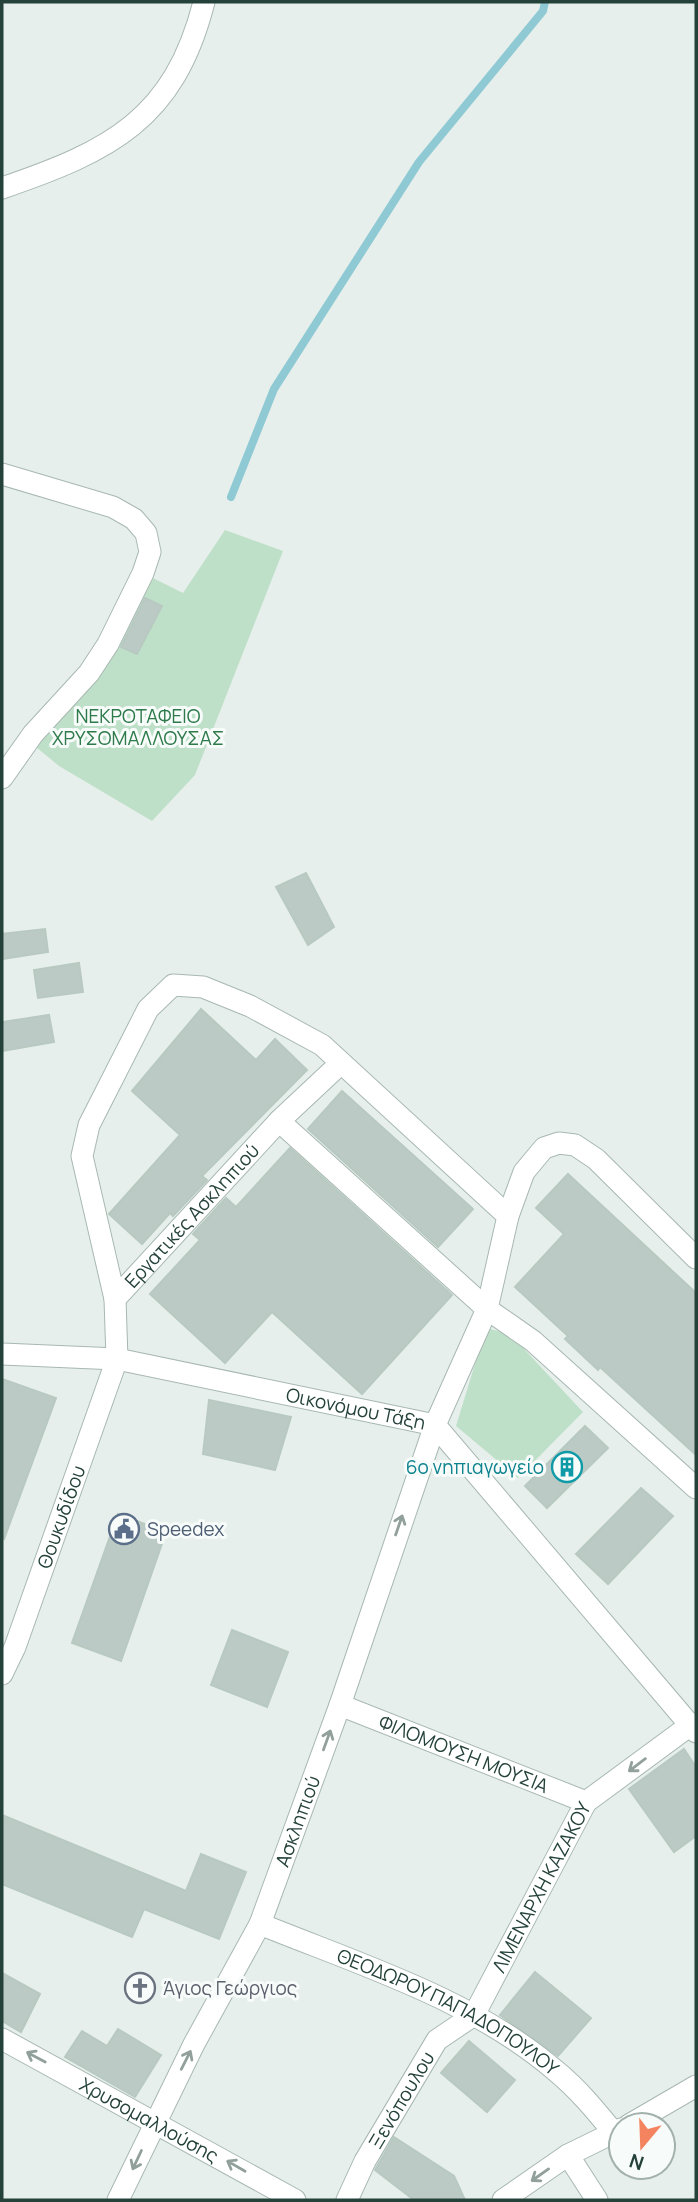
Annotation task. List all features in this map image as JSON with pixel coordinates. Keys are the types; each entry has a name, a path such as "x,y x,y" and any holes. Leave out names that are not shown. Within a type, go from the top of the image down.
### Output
{"street":[{"path":"2,188 89,155 122,135 154,107 174,81 197,30 204,2"},
{"path":"2,474 113,507 134,519 146,533 150,552 144,573 108,644 89,673 33,734 2,778"},
{"name":"Εργατικές Ασκληπιού","path":"115,1298 82,1156 89,1125 148,1009 173,985 203,987 250,1006 322,1045 508,1216"},
{"name":"Εργατικές Ασκληπιού","path":"115,1298 279,1121 341,1063"},
{"path":"279,1121 487,1308 533,1341 696,1488"},
{"path":"435,1425 487,1308 508,1216 524,1172 544,1148 559,1143 575,1145 596,1159 696,1258"},
{"path":"115,1298 117,1359"},
{"name":"Οικονόμου Τάξη","path":"2,1354 117,1359 435,1425 694,1728"},
{"name":"Θουκυδίδου","path":"2,1674 15,1647 117,1359"},
{"name":"Ασκληπιού","path":"118,2200 155,2121 260,1924 340,1705 435,1425"},
{"name":"ΦΙΛΟΜΟΥΣΗ ΜΟΥΣΙΑ","path":"340,1705 586,1802"},
{"name":"ΛΙΜΕΝΑΡΧΗ ΚΑΖΑΚΟΥ","path":"474,2015 586,1802 694,1728"},
{"name":"ΘΕΟΔΩΡΟΥ ΠΑΠΑΔΟΠΟΥΛΟΥ","path":"260,1924 440,1997 474,2015 555,2069 607,2117"},
{"name":"Ξενόπουλου","path":"347,2200 365,2161 437,2040 474,2015"},
{"name":"Χρυσομαλλούσης","path":"2,2039 295,2200"},
{"path":"652,2111 696,2085"},
{"path":"503,2200 568,2155 607,2136"},
{"path":"568,2155 597,2200"}],"green space":[{"name":"ΝΕΚΡΟΤΑΦΕΙΟ ΧΡΥΣΟΜΑΛΛΟΥΣΑΣ","path":"225,530 283,551 195,775 152,821 59,766 36,747 143,573 183,593"},
{"path":"486,1328 510,1334 583,1412 518,1478 456,1426"}],"building":[{"path":"145,598 162,606 137,654 121,647"},
{"path":"306,873 334,927 308,945 276,887"},
{"path":"45,929 48,952 2,959 2,934"},
{"path":"79,963 83,992 38,998 34,970"},
{"path":"201,1009 256,1060 275,1039 307,1070 202,1176 207,1180 173,1216 170,1213 142,1244 109,1214 180,1135 132,1091"},
{"path":"49,1015 54,1042 2,1051 2,1022"},
{"path":"342,1091 473,1209 438,1247 308,1129"},
{"path":"290,1148 452,1295 362,1394 272,1312 225,1363 150,1294 200,1240 193,1234 226,1198 236,1207"},
{"path":"568,1174 696,1293 696,1455 600,1367 598,1370 565,1339 568,1336 515,1287 564,1234 536,1208"},
{"path":"2,1379 56,1398 4,1539 2,1538"},
{"path":"209,1400 291,1417 275,1470 203,1454"},
{"name":"6ο νηπιαγωγείο","path":"585,1426 608,1448 547,1508 525,1486"},
{"path":"641,1488 673,1516 608,1584 576,1554"},
{"path":"118,1514 166,1532 121,1661 72,1643"},
{"path":"232,1630 288,1652 267,1707 211,1685"},
{"path":"684,1749 696,1767 696,1836 674,1852 629,1789"},
{"path":"2,1815 186,1891 201,1854 246,1872 219,1939 144,1909 132,1937 2,1884"},
{"path":"535,1972 591,2018 558,2056 500,2015"},
{"path":"2,1973 40,1994 21,2032 2,2021"},
{"path":"118,2029 161,2055 135,2097 65,2057 82,2031 107,2046"},
{"path":"469,2041 515,2080 487,2112 441,2073"},
{"path":"394,2137 454,2176 465,2200 414,2200 375,2170"}],"waterway":[{"path":"231,497 274,389 419,162 543,11 545,2"}],"place":[{"name":"6ο νηπιαγωγείο","path":"567,1467"},
{"name":"Speedex","path":"124,1529"},
{"name":"Άγιος Γεώργιος","path":"140,1988"}]}
